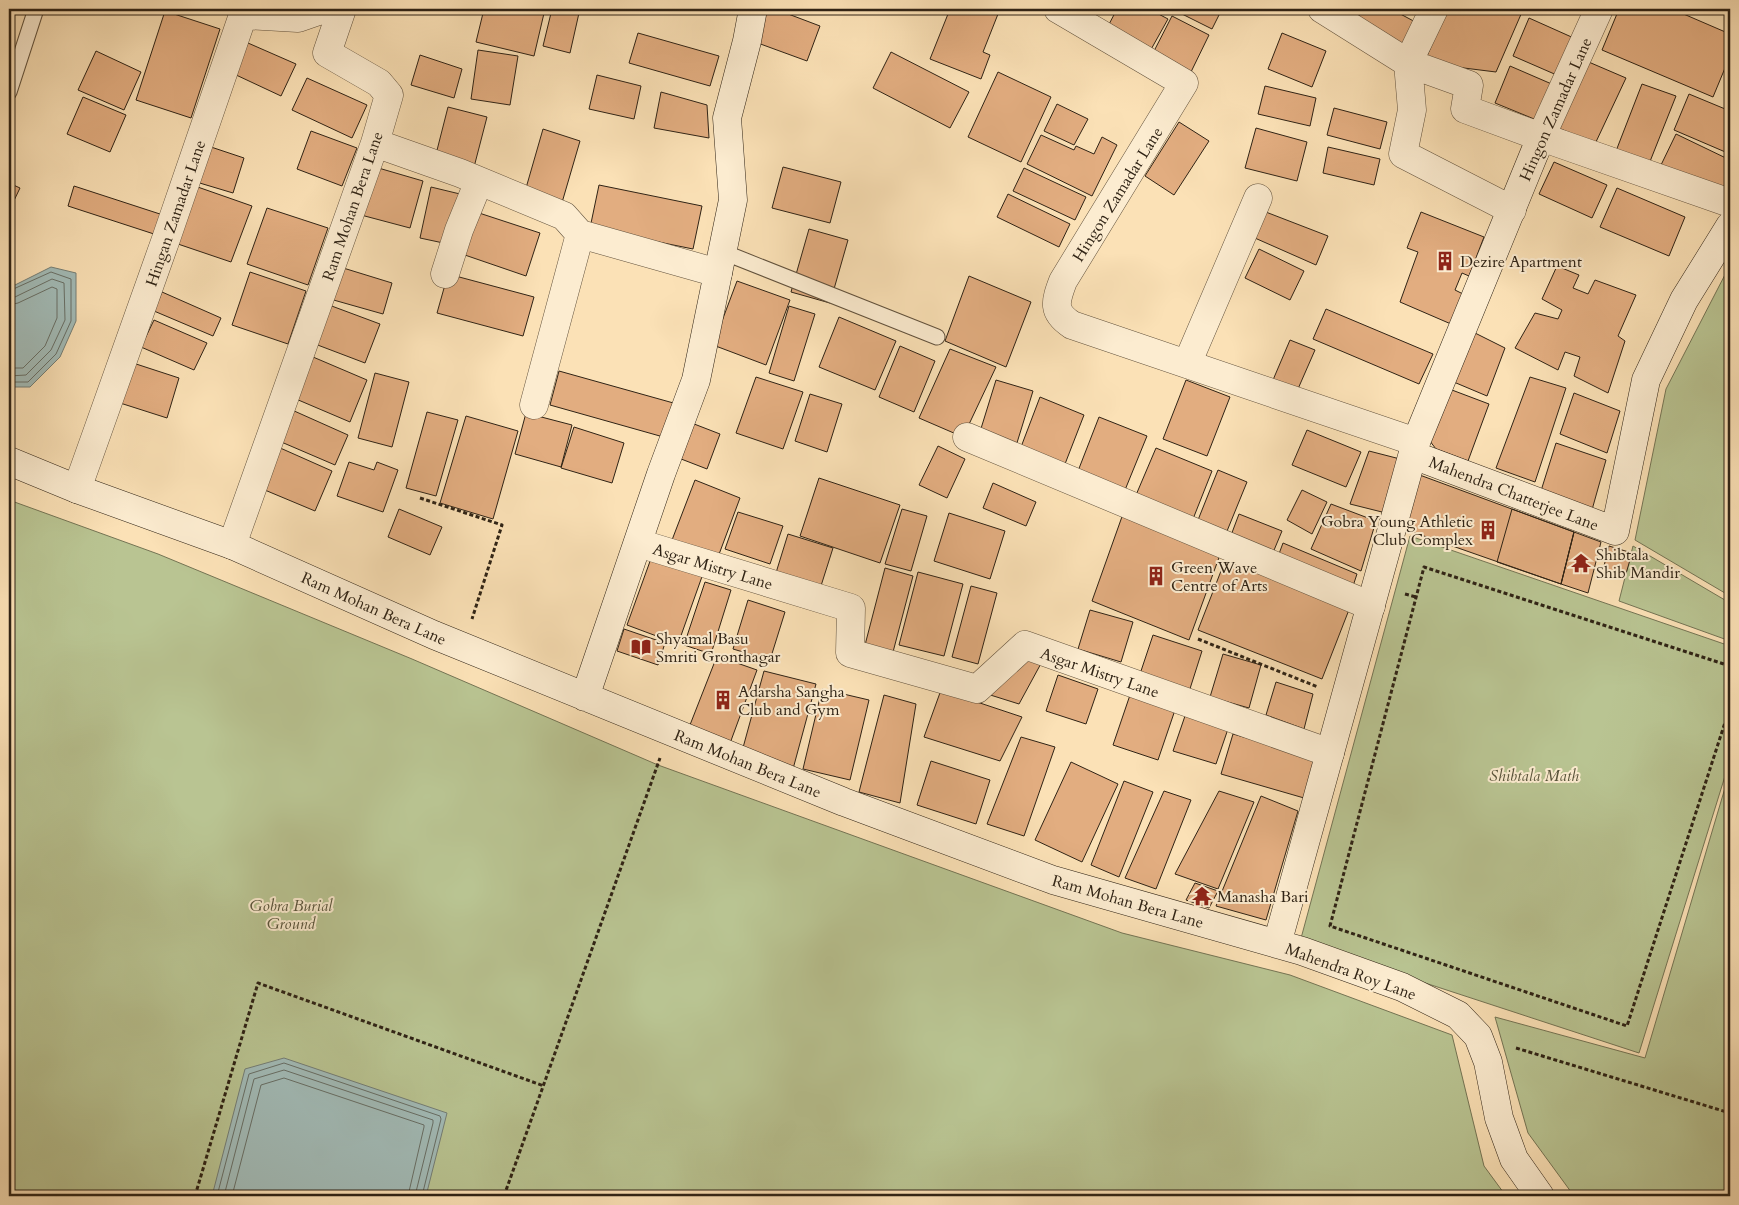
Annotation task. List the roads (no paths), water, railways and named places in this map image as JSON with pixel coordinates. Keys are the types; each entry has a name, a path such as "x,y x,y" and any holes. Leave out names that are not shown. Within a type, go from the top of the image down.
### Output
{"street":[{"name":"Hingan Zamadar Lane","path":"77,489 243,15 298,18 324,9"},
{"name":"Ram Mohan Bera Lane","path":"232,545 375,143 389,95 379,83 327,53 342,9"},
{"name":"Asgar Mistry Lane","path":"585,696 696,380 733,200 727,118 754,9"},
{"name":"Hingon Zamadar Lane","path":"1058,9 1184,84 1063,281 1057,296 1056,309 1063,319 1072,326 1186,364 1415,449 1542,138 1599,9"},
{"path":"1434,9 1408,63 1412,110 1403,154 1512,210"},
{"path":"1339,13 1408,63 1469,85 1465,109 1542,138 1730,203"},
{"path":"375,143 479,181 564,216 580,234 720,262"},
{"path":"445,274 459,230 479,181"},
{"path":"1186,364 1258,198"},
{"name":"Mahendra Chatterjee Lane","path":"1415,449 1615,531 1646,380 1684,300 1730,226"},
{"path":"534,405 580,234"},
{"path":"967,437 1371,606"},
{"path":"1277,944 1415,449"},
{"name":"Ram Mohan Bera Lane","path":"9,461 77,489 232,545 463,647 853,805 1053,880 1277,944"},
{"name":"Asgar Mistry Lane","path":"638,543 851,608 850,652 977,689 1025,645 1330,753"},
{"name":"Mahendra Roy Lane","path":"1277,944 1402,986 1458,1015 1478,1036 1488,1062 1499,1118 1514,1159 1540,1196"}],"lane":[{"path":"9,92 36,9"},
{"path":"720,262 937,337"}],"water":[{"path":"51,267 76,273 76,321 60,357 30,387 9,387 9,288"},
{"path":"284,1058 447,1113 426,1196 212,1196 245,1069"}],"place":[{"name":"Dezire Apartment","path":"1445,261"},
{"name":"Gobra Young Athletic Club Complex","path":"1488,530"},
{"name":"Shibtala Shib Mandir","path":"1581,563"},
{"name":"Green Wave Centre of Arts","path":"1156,576"},
{"name":"Shyamal Basu Smriti Gronthagar","path":"641,647"},
{"name":"Adarsha Sangha Club and Gym","path":"723,700"},
{"name":"Manasha Bari","path":"1202,896"}],"park label":[{"name":"Shibtala Math","path":"1534,775"},
{"name":"Gobra Burial Ground","path":"291,914"}]}
